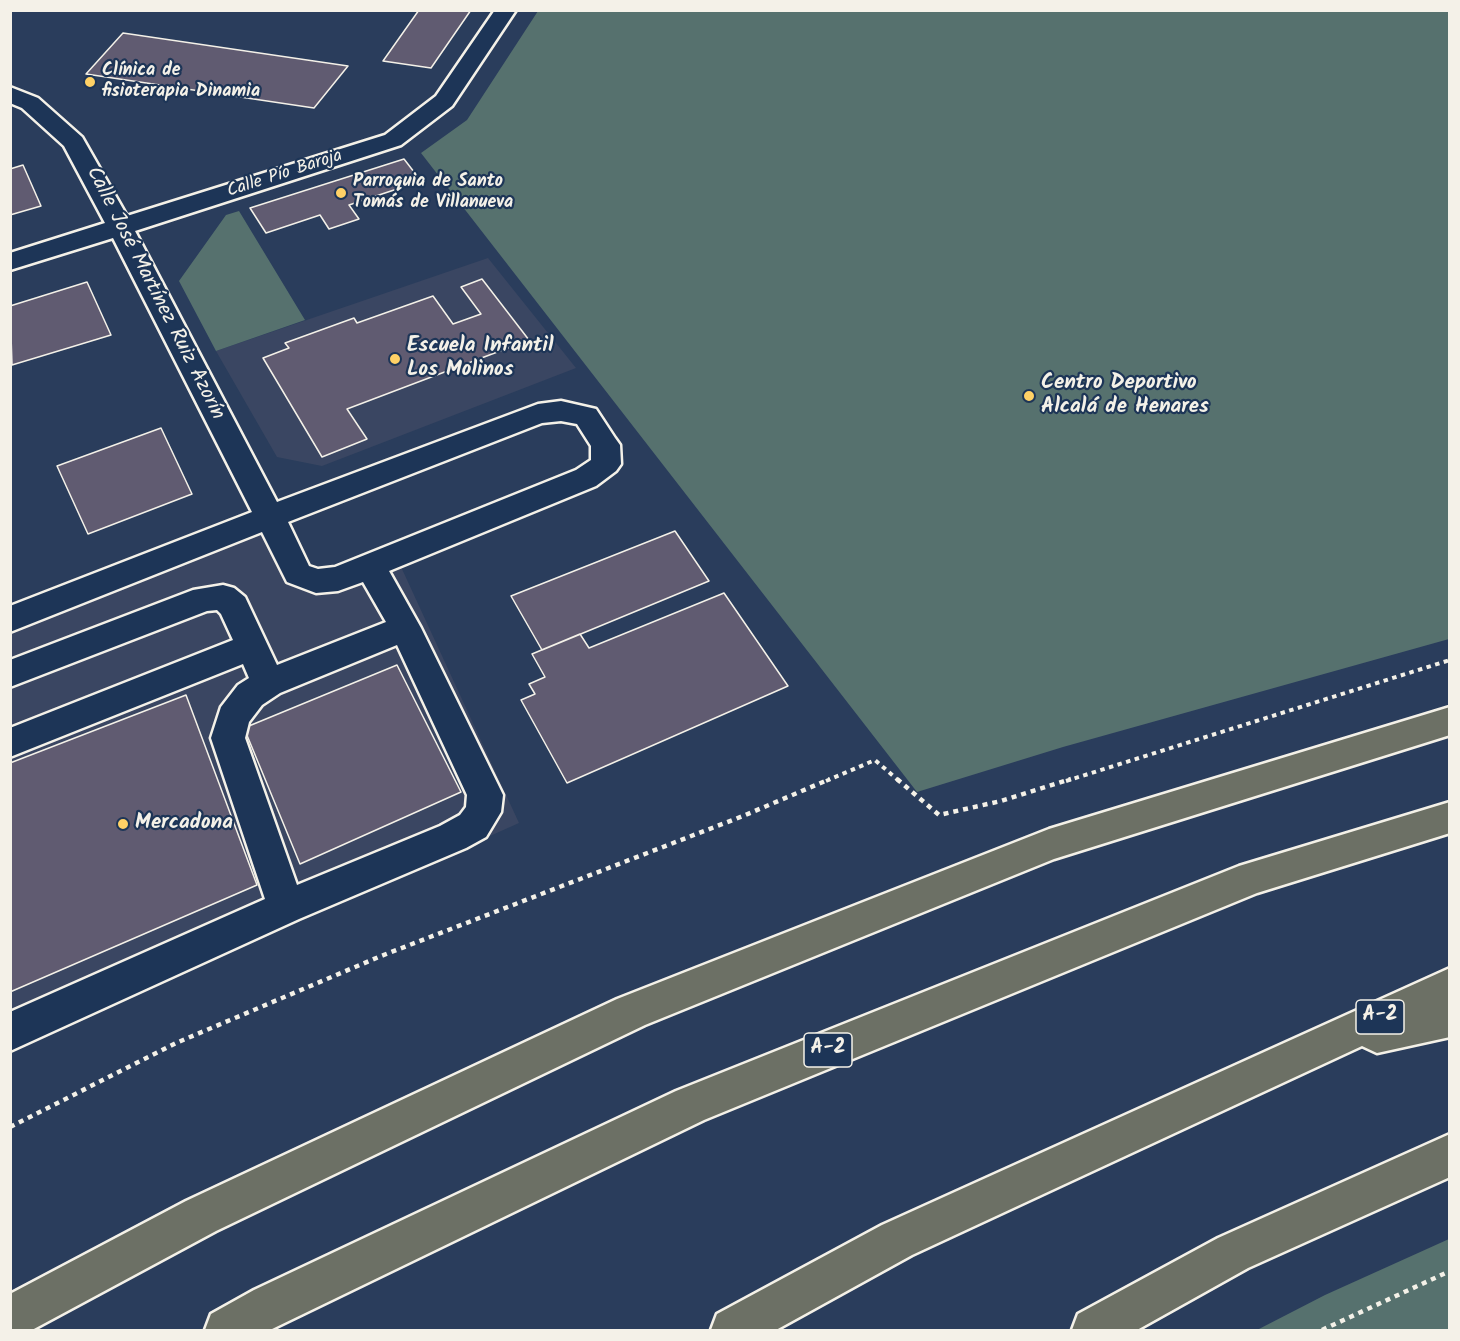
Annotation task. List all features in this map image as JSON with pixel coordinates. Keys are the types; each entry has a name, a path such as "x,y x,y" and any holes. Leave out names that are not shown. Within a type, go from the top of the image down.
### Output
{"highway":[{"path":"10,1318 201,1216 632,1012 1049,845 1449,721"},
{"name":"A-2","path":"227,1330 270,1306 690,1106 1252,878 1449,817"},
{"name":"A-2","path":"733,1330 897,1240 1449,986"},
{"path":"1311,1049 1449,1018"},
{"path":"1094,1330 1233,1253 1449,1155"}],"street":[{"name":"Calle Pío Baroja","path":"10,262 393,140 444,101 506,10"},
{"name":"Calle José Martínez Ruiz Azorín","path":"10,94 30,103 74,142 298,574 316,581 338,579 586,478 606,464 605,445 586,416 561,411 538,414 270,517"},
{"path":"10,620 270,517"},
{"path":"10,1032 286,907 453,837 473,825 483,812 485,795 405,628 371,567"},
{"path":"10,674 204,599 223,597 234,606 268,683"},
{"path":"286,907 228,738 233,717 250,695 268,683 405,628"},
{"path":"10,743 253,646"}],"path":[{"path":"10,1127 176,1042 327,979 743,816 876,760 939,815 1001,801 1449,660"},
{"path":"1322,1330 1449,1271"}],"shaded area":[{"name":"Escuela Infantil Los Molinos","path":"488,258 576,368 322,466 277,457 216,351"},
{"path":"270,517 298,574 396,556 519,823 11,1050 11,620"}],"green space":[{"name":"Centro Deportivo Alcalá de Henares","path":"538,11 1449,11 1449,639 1063,747 917,792 421,153 467,120"},
{"path":"239,211 305,320 216,351 179,281 226,215"},
{"path":"1449,1239 1449,1330 1257,1330 1325,1295"}],"building":[{"path":"419,10 471,10 431,68 383,61"},
{"path":"123,33 348,66 314,108 86,74"},
{"name":"Parroquia de Santo Tomás de Villanueva","path":"404,159 421,181 349,205 359,219 329,229 320,215 266,233 250,208"},
{"path":"23,165 41,206 10,215 10,169"},
{"path":"482,279 529,340 347,409 367,439 322,457 263,358 289,348 285,343 354,318 357,323 433,296 453,324 481,314 461,287"},
{"path":"87,282 111,335 12,365 10,306"},
{"path":"161,428 192,494 88,534 57,466"},
{"path":"675,531 709,581 542,650 511,596"},
{"path":"724,593 788,686 567,783 521,700 535,694 529,684 545,677 532,654 580,634 589,648"},
{"path":"397,665 461,792 300,864 244,728"},
{"name":"Mercadona","path":"186,695 257,885 10,992 10,763"}],"place":[{"name":"Clínica de fisioterapia Dinamia","path":"90,82"},
{"name":"Parroquia de Santo Tomás de Villanueva","path":"341,193"},
{"name":"Escuela Infantil Los Molinos","path":"395,359"},
{"name":"Centro Deportivo Alcalá de Henares","path":"1029,396"},
{"name":"Mercadona","path":"123,824"}]}
